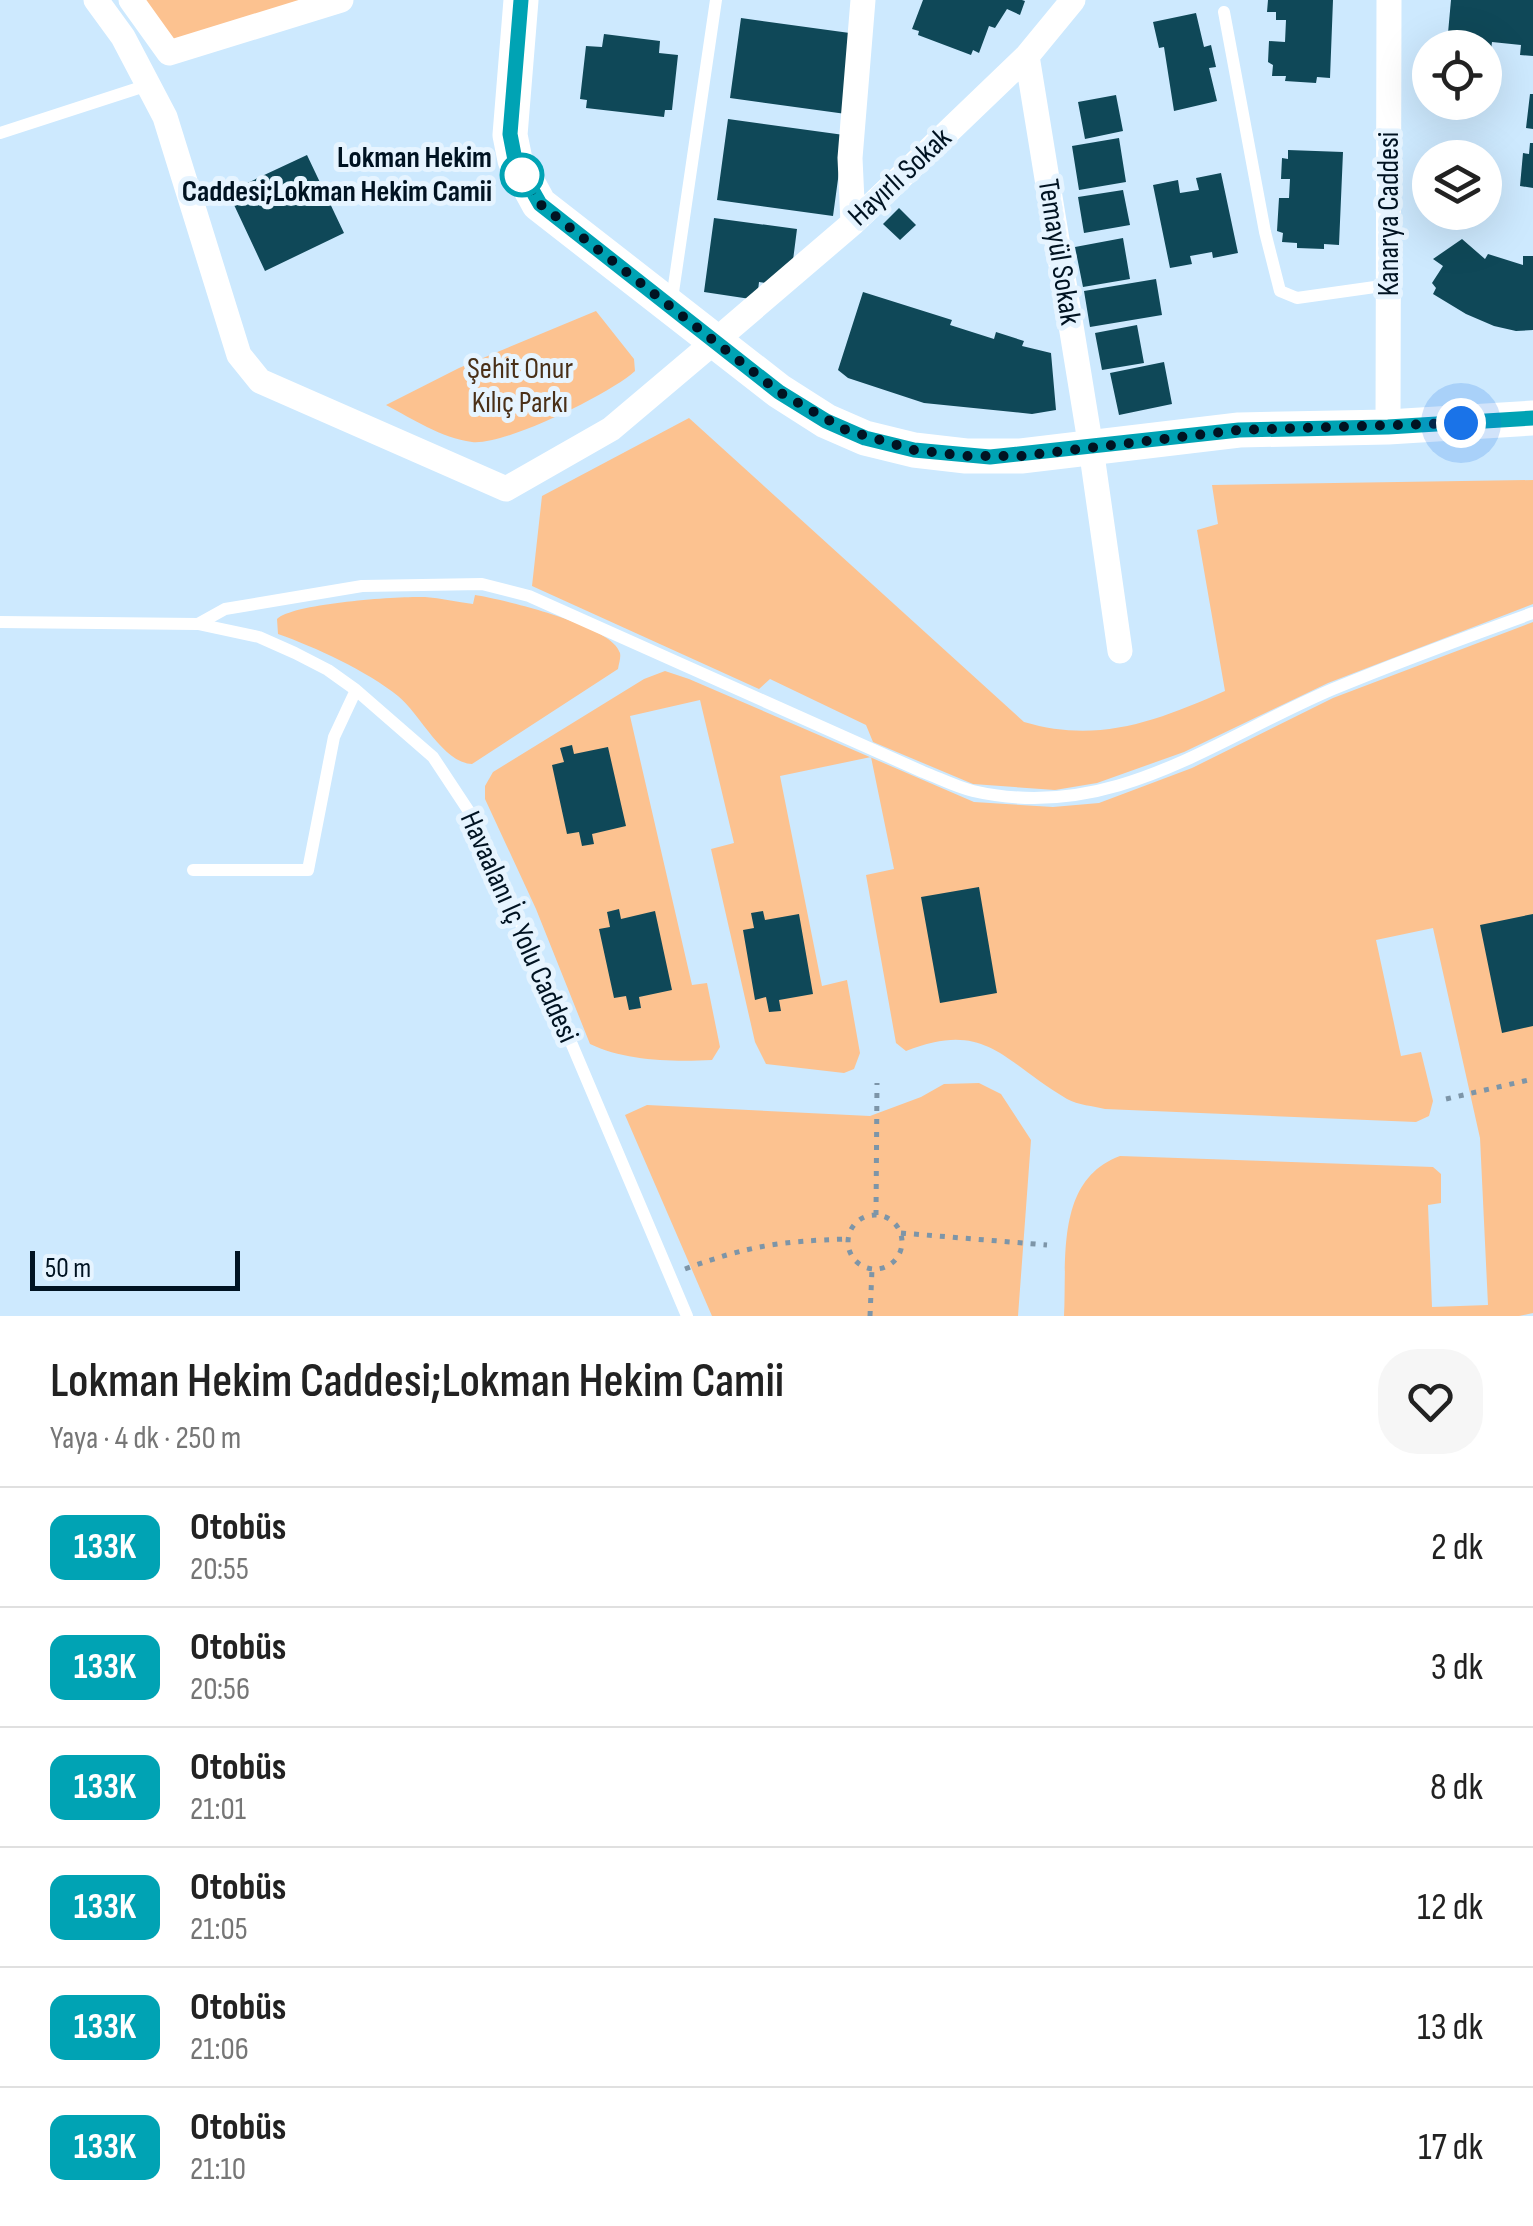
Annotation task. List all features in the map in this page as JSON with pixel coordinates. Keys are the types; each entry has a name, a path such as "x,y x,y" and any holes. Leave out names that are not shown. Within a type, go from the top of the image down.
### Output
{"street":[{"path":"96,0 148,85"},
{"path":"131,0 169,53 341,0"},
{"path":"521,0 510,134 515,160 540,204 794,402 865,438 914,450 990,457 1239,430 1388,427 1533,418"},
{"path":"853,223 850,158 864,0"},
{"name":"Hayırlı Sokak","path":"148,85 165,117 239,355 260,381 506,488 611,428 853,223 1027,56 1073,0"},
{"name":"Kanarya Caddesi","path":"1388,427 1389,0"},
{"name":"Temayül Sokak","path":"1027,56 1120,651"}],"lane":[{"path":"670,308 716,0"},
{"path":"1224,12 1265,232 1280,291 1297,298 1389,285"},
{"path":"0,132 148,85"},
{"path":"198,624 226,609 362,586 482,584 529,596 972,791 1056,798 1100,793 1189,760 1331,690 1533,613"},
{"name":"Havaalanı İç Yolu Caddesi","path":"0,622 198,624 259,637 328,670 432,757 474,819 496,863 686,1316"},
{"path":"194,870 308,870 334,737 356,690"}],"path":[{"path":"1446,1099 1533,1079"},
{"path":"876,1214 877,1083"},
{"path":"876,1214 891,1220 901,1233 902,1242 896,1259 872,1269 856,1262 848,1239 854,1224 876,1214"},
{"path":"901,1233 1048,1245"},
{"path":"669,1275 736,1250 780,1241 848,1239"},
{"path":"870,1316 872,1269"}],"green space":[{"path":"143,0 329,0 177,43"},
{"name":"Şehit Onur Kılıç Parkı","path":"596,311 634,359 635,371 556,417 507,436 472,442 438,432 386,405 459,368"},
{"path":"689,418 1024,722 1051,728 1077,731 1127,726 1225,691 1197,530 1218,524 1212,485 1533,480 1533,604 1328,683 1184,752 1097,783 1055,790 973,784 873,742 866,725 770,679 759,689 532,586 542,496"},
{"path":"475,595 578,623 613,643 620,657 618,669 472,764 451,755 406,704 385,687 340,660 278,634 277,619 303,609 412,597 473,604"},
{"path":"1533,622 1533,1313 1064,1316 1066,1247 1075,1202 1084,1183 1099,1167 1120,1156 1433,1167 1441,1174 1441,1203 1428,1205 1432,1307 1488,1305 1480,1138 1433,928 1376,940 1401,1056 1421,1052 1433,1101 1429,1116 1416,1122 1105,1109 1076,1103 976,1042 934,1042 906,1051 896,1043 866,875 894,869 871,758 974,802 1053,807 1099,803 1192,768 1333,698"},
{"path":"665,671 870,757 780,776 822,986 847,980 860,1053 854,1069 844,1073 766,1064 755,1042 711,849 734,843 700,700 630,716 692,985 707,983 720,1047 712,1060 681,1061 634,1057 590,1044 536,909 485,799 485,786 493,772 644,679"},
{"path":"979,1083 1001,1094 1031,1140 1018,1316 712,1316 625,1115 647,1105 870,1116 944,1084"}],"building":[{"path":"923,0 1025,1 1020,15 1007,9 995,28 989,26 979,53 973,50 971,55 918,35 919,31 912,29"},
{"path":"1268,0 1333,0 1330,78 1317,77 1316,83 1272,76 1269,41 1285,42 1286,20 1276,20 1276,12 1267,12"},
{"path":"1451,0 1533,0 1533,56 1520,55 1521,45 1502,43 1502,30 1448,30"},
{"path":"1196,13 1204,47 1211,45 1216,67 1209,68 1217,101 1174,111 1164,47 1159,48 1153,22"},
{"path":"741,18 857,34 846,114 730,98"},
{"path":"604,34 660,41 659,53 678,55 672,110 665,110 664,117 586,108 587,100 580,99 586,46 602,47"},
{"path":"1533,94 1533,129 1526,128"},
{"path":"1116,95 1123,131 1085,139 1078,102"},
{"path":"728,119 844,135 833,216 717,200"},
{"path":"1119,138 1126,182 1079,190 1072,146"},
{"path":"1530,143 1533,188 1520,186 1523,153 1529,154"},
{"path":"1288,150 1343,152 1339,245 1297,248 1297,243 1282,242 1283,233 1277,231 1279,198 1289,198 1290,179 1281,179 1282,158 1288,159"},
{"path":"307,155 344,233 265,271 228,192"},
{"path":"1221,173 1238,253 1213,258 1212,252 1190,256 1192,264 1170,268 1153,185 1178,180 1180,193 1199,190 1196,178"},
{"path":"1123,190 1130,225 1084,233 1078,197"},
{"path":"899,208 916,225 900,240 883,224"},
{"path":"714,218 797,229 791,276 774,284 759,282 757,300 704,292"},
{"path":"1123,238 1130,279 1083,287 1075,247"},
{"path":"1462,239 1485,259 1488,254 1523,265 1523,256 1533,256 1533,330 1494,326 1433,294 1436,288 1432,283 1443,266 1433,259"},
{"path":"1156,279 1162,315 1090,327 1084,291"},
{"path":"863,292 952,320 950,325 994,339 996,332 1024,341 1022,346 1051,353 1056,410 1032,414 924,403 848,378 838,370"},
{"path":"1137,325 1144,363 1102,370 1095,333"},
{"path":"1164,362 1172,404 1119,415 1110,373"},
{"path":"572,745 574,754 608,747 626,826 592,834 594,844 582,846 579,832 567,834 552,765 564,762 560,748"},
{"path":"979,887 997,993 940,1003 921,897"},
{"path":"619,909 621,919 655,911 672,990 639,997 641,1008 629,1010 626,996 614,998 599,929 610,927 607,912"},
{"path":"763,911 765,920 799,914 813,994 779,1000 781,1011 769,1012 766,997 755,1000 743,930 754,928 751,913"},
{"path":"1533,914 1533,1026 1502,1033 1480,925"}],"bus line":[{"name":"133K","path":"521,0 510,134 515,160 540,204 779,392 826,421 865,438 914,450 990,457 1239,430 1388,427 1533,418"}],"place":[{"name":"Lokman Hekim Caddesi;Lokman Hekim Camii","path":"522,175"}],"route":[{"path":"522,175 540,204 733,357 826,421 865,438 914,450 990,457 1239,430 1461,423"}]}
